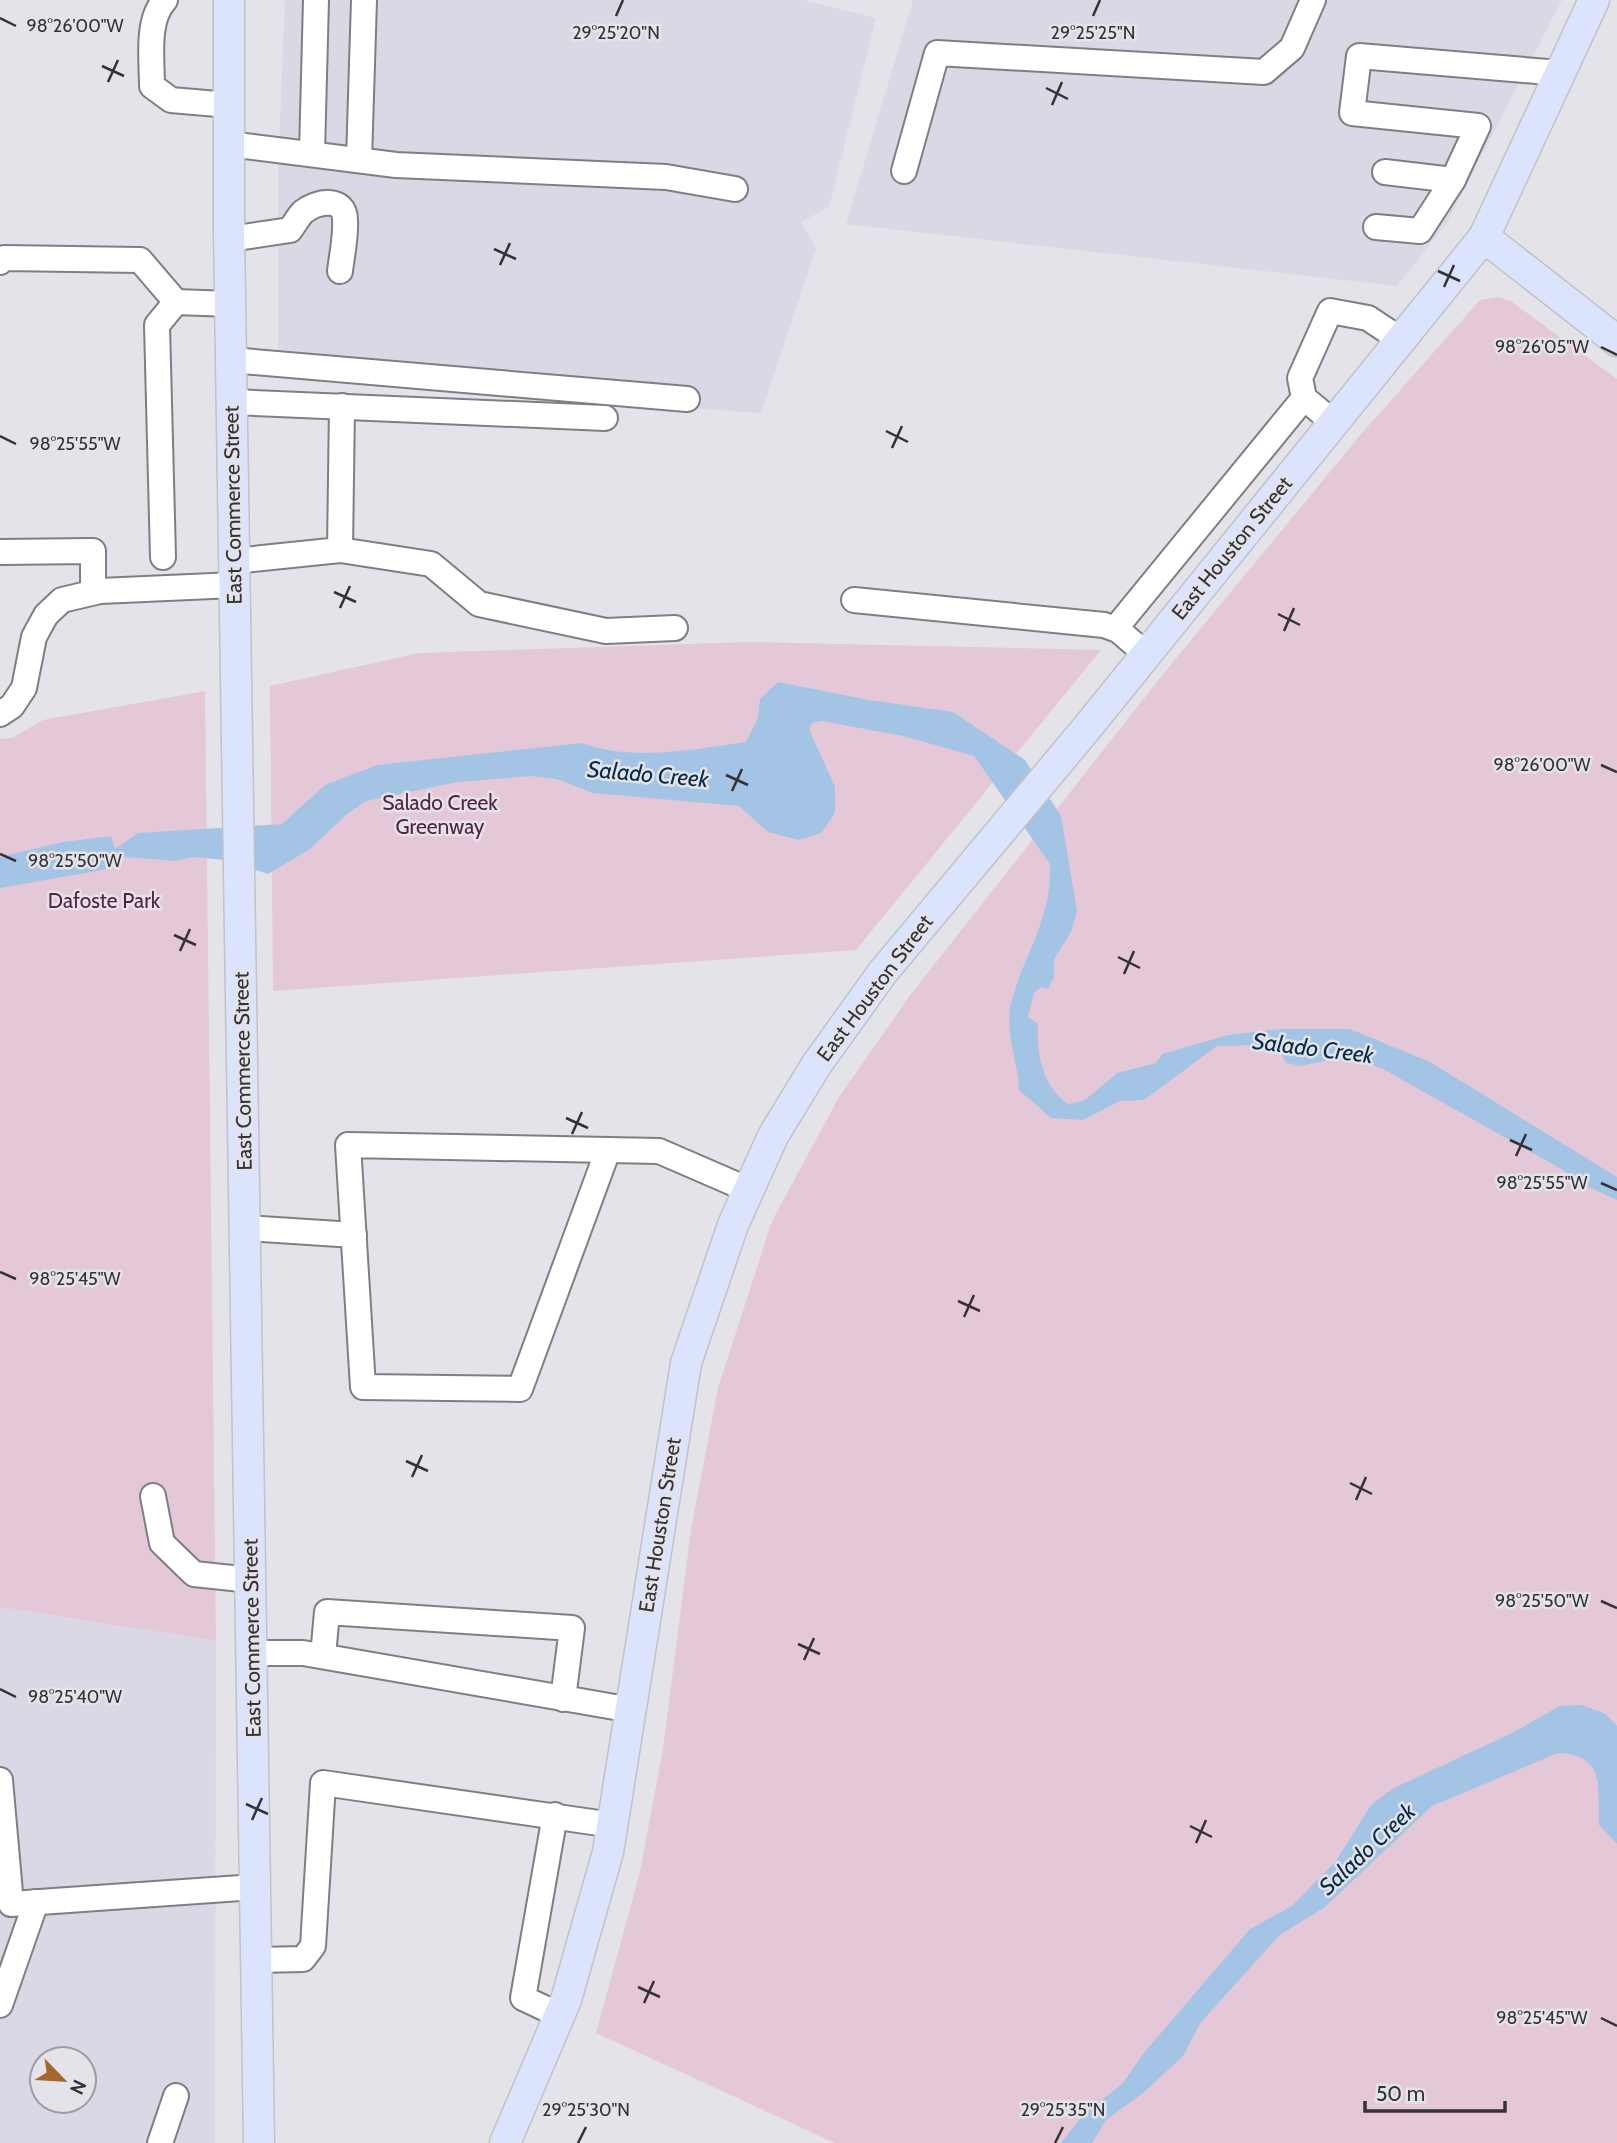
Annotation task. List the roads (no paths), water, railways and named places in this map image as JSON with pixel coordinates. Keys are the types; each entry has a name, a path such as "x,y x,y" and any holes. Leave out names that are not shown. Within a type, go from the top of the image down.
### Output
{"main road":[{"name":"East Commerce Street","path":"229,0 231,360 259,2143"},
{"name":"East Houston Street","path":"505,2143 559,2015 588,1928 613,1825 686,1363 705,1301 749,1190 774,1136 817,1064 883,972 1147,655 1484,237 1594,0"},
{"path":"1484,237 1617,341"}],"street":[{"path":"165,0 158,8 152,35 152,86 171,100 229,105"},
{"path":"312,153 316,0"},
{"path":"359,160 364,0"},
{"path":"904,171 937,53 1264,72 1292,48 1312,0"},
{"path":"1376,227 1420,231 1453,180 1478,126 1352,113 1359,56 1560,73"},
{"path":"229,144 396,165 666,177 734,189"},
{"path":"1385,172 1453,180"},
{"path":"230,239 290,230 303,212 322,203 335,202 342,207 346,218 340,271"},
{"path":"0,262 4,258 140,260 176,302 231,304"},
{"path":"163,557 157,325 176,302"},
{"path":"1333,422 1304,398 1300,378 1330,311 1368,318 1401,340"},
{"path":"231,360 687,399"},
{"path":"1115,629 1304,398"},
{"path":"232,402 606,418"},
{"path":"340,550 342,406"},
{"path":"0,714 12,706 24,688 34,637 46,615 62,600 93,592 234,573 340,550 431,564 479,604 606,631 675,628"},
{"path":"0,552 93,551 93,592"},
{"path":"854,600 1104,625 1115,629 1147,655"},
{"path":"608,1150 520,1389 363,1387 348,1145 608,1150 659,1151 749,1190"},
{"path":"246,1228 354,1235"},
{"path":"153,1496 162,1543 194,1574 251,1580"},
{"path":"323,1656 327,1612 572,1628 563,1699"},
{"path":"252,1653 303,1653 323,1656 632,1710"},
{"path":"0,1780 16,1904 0,2005"},
{"path":"257,1960 303,1959 313,1947 323,1783 613,1825"},
{"path":"555,1815 523,1998 559,2015"},
{"path":"16,1904 256,1887"},
{"path":"160,2143 176,2096"}],"water":[{"name":"Salado Creek","path":"778,682 869,700 953,712 1025,760 1061,816 1077,911 1071,932 1054,959 1054,977 1048,989 1041,987 1034,993 1028,1017 1038,1024 1038,1047 1047,1080 1069,1104 1085,1100 1117,1073 1156,1063 1162,1054 1228,1035 1282,1029 1350,1029 1430,1062 1617,1177 1617,1200 1574,1180 1563,1170 1383,1069 1347,1056 1301,1066 1286,1063 1279,1049 1270,1045 1217,1046 1144,1100 1120,1101 1083,1120 1051,1118 1019,1090 1009,1022 1012,999 1043,918 1050,884 1050,864 974,756 903,736 822,721 812,723 809,729 835,787 835,813 821,833 799,840 768,832 739,806 593,793 557,779 530,776 457,782 366,801 347,814 310,849 268,874 224,860 194,857 175,861 124,857 113,862 108,869 0,888 0,857 63,842 111,836 115,849 138,833 282,824 325,785 377,765 583,743 601,749 642,753 746,742 758,718 760,699"},
{"name":"Salado Creek","path":"1582,1705 1606,1714 1617,1726 1617,1844 1599,1825 1598,1786 1592,1767 1574,1755 1558,1753 1432,1806 1325,1907 1280,1935 1201,2022 1183,2056 1142,2094 1106,2120 1092,2143 1061,2143 1082,2116 1123,2083 1143,2054 1250,1929 1292,1906 1336,1861 1371,1805 1392,1789 1512,1733 1560,1706"}],"park label":[{"name":"Salado Creek Greenway","path":"440,815"},
{"name":"Dafoste Park","path":"104,901"}]}
